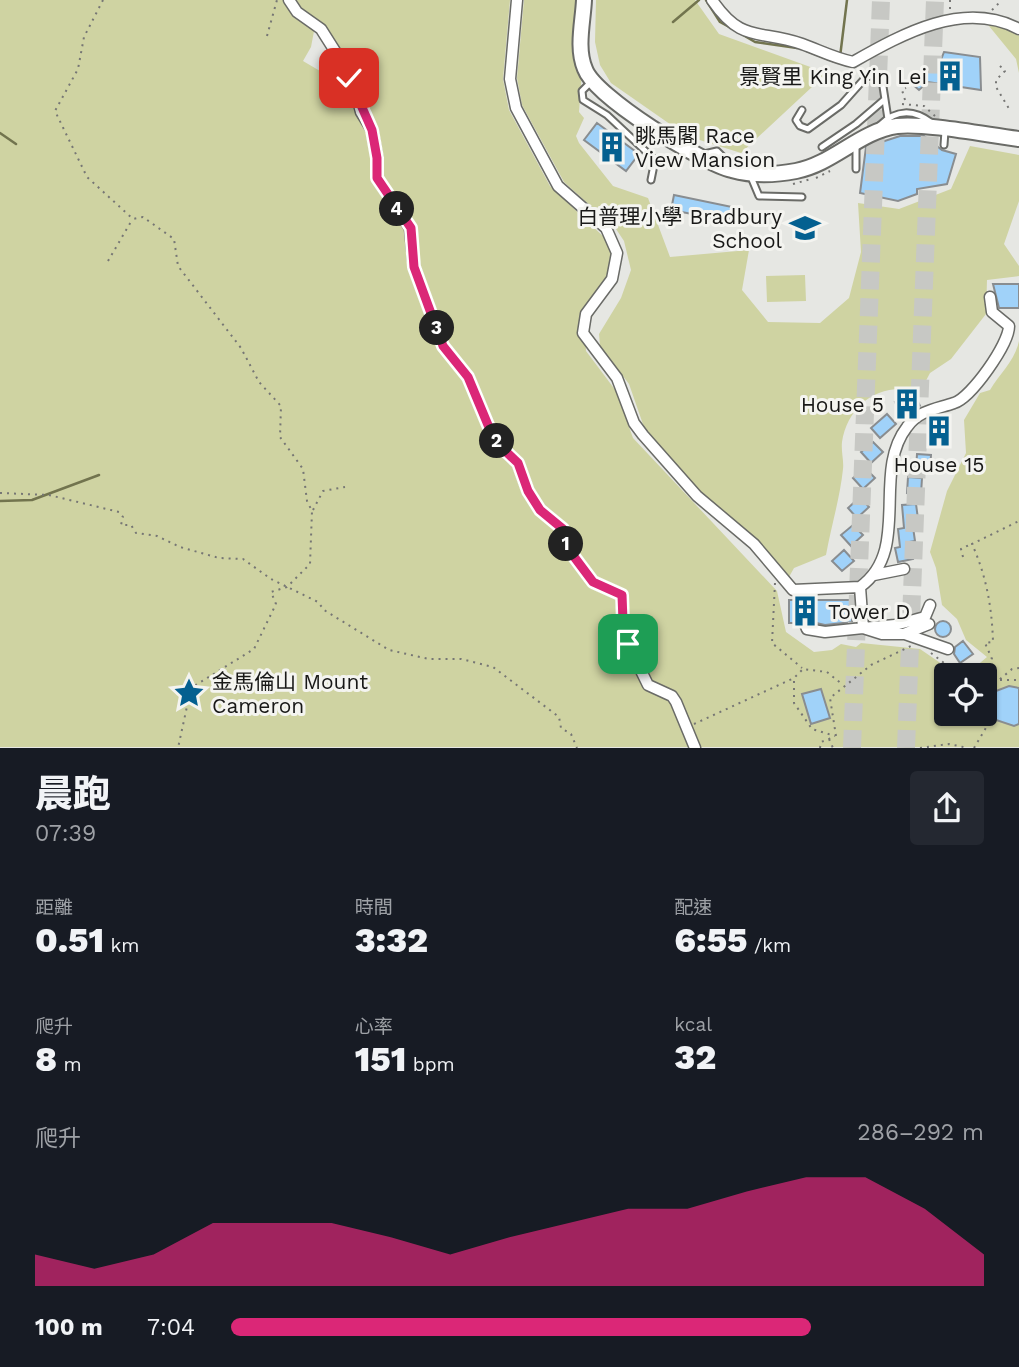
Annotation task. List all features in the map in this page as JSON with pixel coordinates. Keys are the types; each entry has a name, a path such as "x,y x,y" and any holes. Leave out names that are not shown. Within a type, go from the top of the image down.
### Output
{"main road":[{"path":"584,0 581,56 592,81 681,147 736,171 772,174 805,169 856,144 872,133 902,126 942,135 1019,139"}],"street":[{"path":"289,0 297,12 321,29 340,59 358,96 372,133 377,158 377,178 411,228 414,267 443,346 468,377 488,425 500,446 518,463 528,491 540,510 563,529 569,550 593,582 622,595 623,621 628,644 648,685 672,696 695,747"},
{"path":"517,0 510,79 516,108 558,187 603,225 616,248 614,275 586,314 583,333 617,378 634,423 643,435 697,496 754,544 786,583 796,590 860,587 874,575 884,559 891,474 896,449 906,427 934,408 956,403 967,394 1008,338 1009,326 992,312 990,297"},
{"path":"712,0 725,19 755,36 801,43 828,56 853,62 950,5 991,10 1019,29"},
{"path":"874,575 904,569"},
{"path":"860,587 863,628"},
{"path":"805,624 807,629 818,632 913,621 925,617 930,605"},
{"path":"904,634 929,624"},
{"path":"863,628 882,634 904,634 948,649"}],"lane":[{"path":"802,110 796,120 800,126 808,129 841,105 859,82 870,75 882,80 888,119"},
{"path":"592,81 582,91 583,100 607,115 654,160 651,180"},
{"path":"822,147 856,124 884,100"},
{"path":"872,133 888,119 905,112 916,113 942,135"},
{"path":"856,144 856,169"},
{"path":"751,174 752,183 759,196 802,197"}],"path":[{"path":"103,0 84,37 78,69 55,111 87,177 133,219 143,218 174,239 177,266 241,348 259,382 281,406 280,437 303,470 307,501 312,511"},
{"path":"267,36 277,0"},
{"path":"991,10 999,3 997,0"},
{"path":"1000,66 1005,71 996,80 996,87 1011,112"},
{"path":"905,100 902,90 906,88"},
{"path":"786,184 799,184 837,167"},
{"path":"108,261 133,219"},
{"path":"178,747 191,688 254,649 276,604 271,592 287,587 310,564 312,511 323,491 345,487"},
{"path":"0,493 49,495 119,512 123,517 121,525 131,525 136,533 157,536 180,547 219,558 243,559 287,587 318,602 324,610 389,650 429,659 461,659 493,667 559,716 562,728 571,734 577,747"},
{"path":"963,557 961,549 1019,521"},
{"path":"972,544 983,568 992,613 993,642 985,643 991,663"},
{"path":"775,568 772,643 803,669 827,672 844,685"},
{"path":"836,736 830,698 871,665 905,648 920,644"},
{"path":"930,652 944,663"},
{"path":"999,680 1012,669 1019,668"},
{"path":"687,727 794,678 803,669"},
{"path":"794,678 794,703 812,729 836,736"},
{"path":"999,680 1019,680"},
{"path":"974,747 987,726"},
{"path":"820,747 821,742 836,736"},
{"path":"829,739 833,747"},
{"path":"920,747 950,744 968,747"}],"green space":[{"path":"0,0 510,0 503,79 509,110 550,186 606,239 616,269 585,331 586,351 616,391 633,438 777,591 786,632 814,652 832,650 841,644 856,647 861,643 920,649 940,663 934,663 934,726 997,726 997,663 980,663 987,657 966,640 957,619 942,605 936,568 930,552 947,491 966,453 964,420 980,393 990,390 1007,367 1019,341 1019,747 0,747","holes":["322,24 335,47 345,50 355,85 351,87 335,76 336,64 323,60 320,71 303,61 311,47 315,26"]},
{"path":"524,0 577,0 576,44 582,72 579,112 584,118 576,136 579,143 613,186 648,198 670,257 749,250 742,290 768,322 820,323 849,298 861,252 858,203 899,209 951,189 970,146 1019,155 1019,201 1004,244 1019,266 1019,276 987,280 986,314 951,359 930,373 920,392 892,389 880,393 869,398 851,416 842,442 842,480 826,555 794,568 789,577 759,544 714,506 645,430 629,384 600,346 599,334 621,298 631,270 624,241 616,229 564,182 522,105 517,78"},
{"path":"596,0 695,0 719,34 827,73 741,153 687,136 611,83 600,65 595,42"},
{"path":"980,15 1006,23 1019,36 1019,73 1016,59"},
{"path":"805,275 806,301 767,302 766,276"}],"building":[{"name":"景賢里 King Yin Lei","path":"944,52 980,57 981,90 928,82 919,90 912,84 927,69 937,70"},
{"name":"眺馬閣 Race View Mansion","path":"597,123 639,154 626,171 584,140"},
{"path":"900,136 924,136 942,150 956,154 947,184 917,189 917,194 898,201 860,193 866,147"},
{"path":"674,195 732,207 729,221 671,210"},
{"path":"993,284 1019,284 1019,308 999,308"},
{"name":"House 5","path":"914,393 920,406 901,415 895,402"},
{"path":"887,414 896,424 880,438 871,428"},
{"name":"House 15","path":"944,421 949,437 934,441 930,425"},
{"path":"873,442 883,452 871,463 861,452"},
{"path":"917,454 931,455 930,471 916,470"},
{"path":"865,468 875,478 863,489 853,478"},
{"path":"908,477 922,478 921,494 907,493"},
{"path":"860,497 869,507 857,518 848,508"},
{"path":"916,504 918,519 912,520 915,541 909,542 913,559 898,562 895,548 900,547 898,529 904,528 902,505"},
{"path":"853,525 863,535 851,546 841,535"},
{"path":"844,550 854,561 842,571 832,561"},
{"path":"789,600 852,600 852,622 825,625 805,617 798,623 789,623"},
{"path":"940,621 946,621 951,629 949,635 940,637 935,632 935,626"},
{"path":"963,641 973,654 960,663 954,654 955,647"},
{"path":"1009,686 1019,688 1019,724 1014,726 997,720 997,691"},
{"path":"821,689 830,718 811,724 802,694"}],"waterway":[{"path":"673,22 699,0"},
{"path":"706,0 720,22 731,28"},
{"path":"840,57 847,0"},
{"path":"743,35 755,42 797,48"},
{"path":"807,51 833,61"},
{"path":"0,133 16,144"},
{"path":"0,501 32,500 99,475"}],"tunnel":[{"path":"852,748 881,0"},
{"path":"906,748 935,0"}],"place":[{"name":"景賢里 King Yin Lei","path":"950,76"},
{"name":"眺馬閣 Race View Mansion","path":"612,147"},
{"name":"白普理小學 Bradbury School","path":"805,228"},
{"name":"House 5","path":"907,404"},
{"name":"House 15","path":"939,431"},
{"name":"Tower D","path":"805,611"},
{"name":"金馬倫山 Mount Cameron","path":"189,693"}],"route":[{"path":"349,78 358,96 361,112 372,130 377,178 411,228 412,261 443,346 468,377 488,425 500,446 518,463 528,491 540,510 563,529 566,545 593,582 622,595 623,621 628,644"}]}
